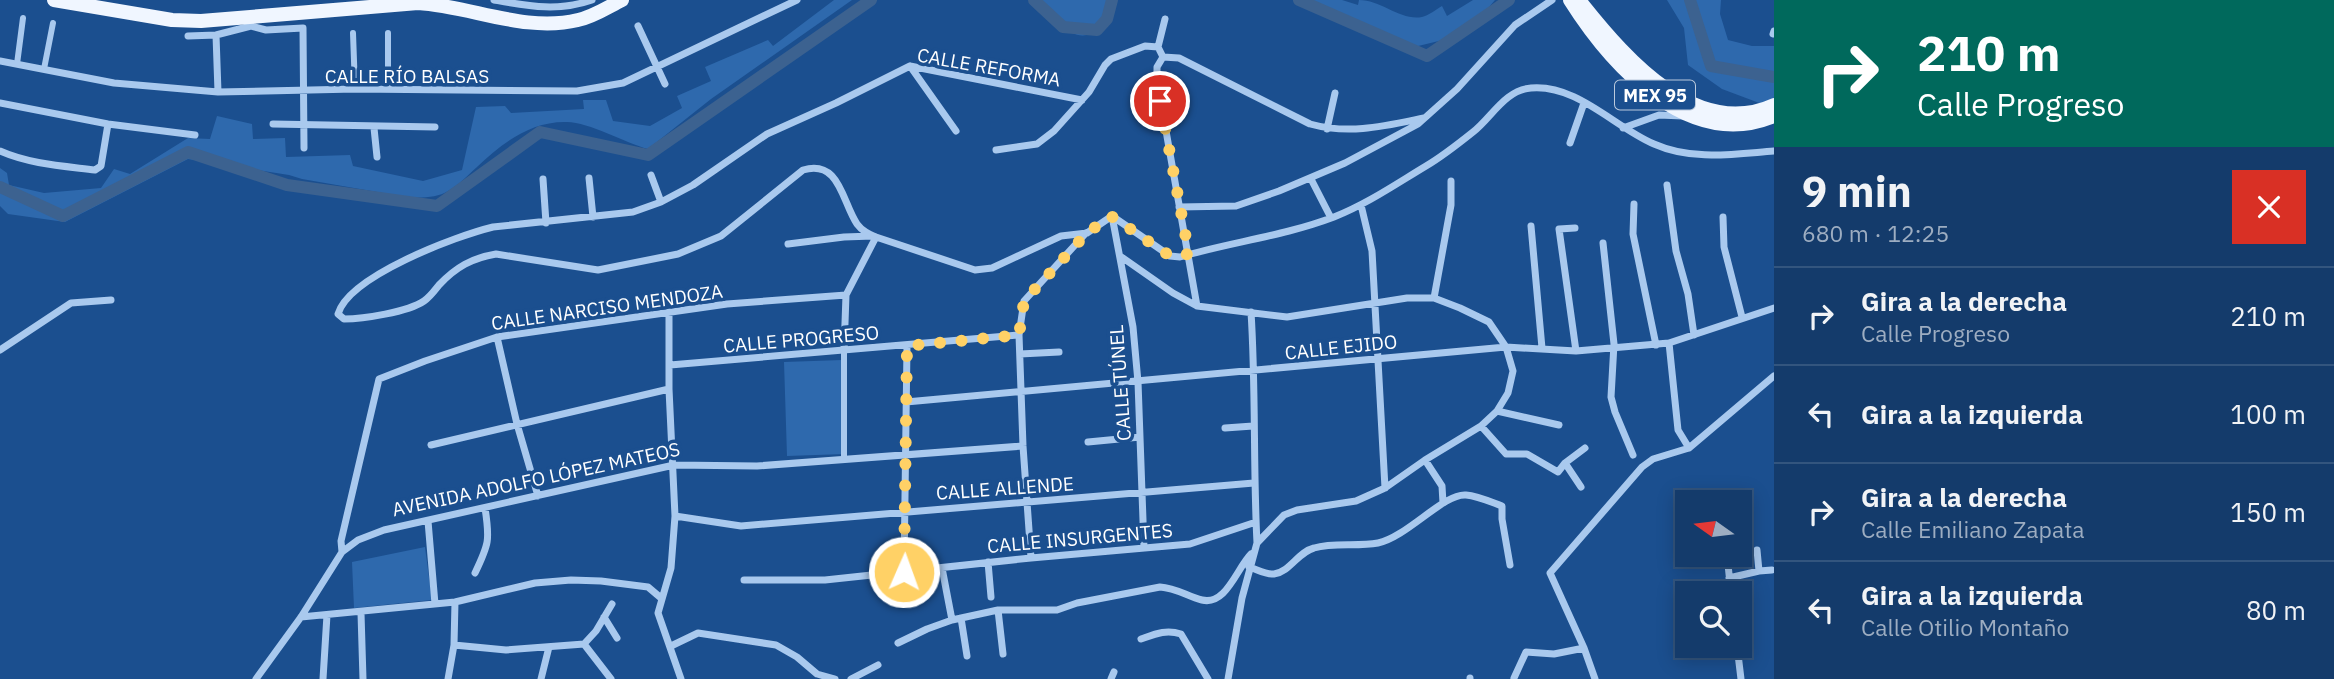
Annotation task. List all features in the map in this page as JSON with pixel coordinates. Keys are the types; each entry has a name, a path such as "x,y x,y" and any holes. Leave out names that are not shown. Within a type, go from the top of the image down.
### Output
{"main road":[{"path":"54,0 172,20 254,22 443,2 533,24 581,20 622,0"},
{"name":"MEX 95","path":"1570,0 1585,23 1637,80 1667,104 1689,116 1729,124 1750,123 1774,116"},
{"name":"MEX 95","path":"1578,0 1618,45 1684,101 1704,109 1733,114 1752,112 1774,105"}],"street":[{"path":"494,0 541,8 566,7 592,0"},
{"name":"CALLE RÍO BALSAS","path":"0,61 114,83 218,92 355,89 530,93 577,91 623,83 797,0"},
{"path":"1179,207 1236,206 1311,179 1418,124 1457,89 1515,25 1552,0"},
{"path":"17,64 23,18"},
{"path":"1163,57 1158,47 1165,19"},
{"path":"188,36 216,35 254,22 266,30 303,28 303,148"},
{"path":"44,69 53,23"},
{"path":"638,26 665,84"},
{"path":"352,33 355,89"},
{"path":"388,33 388,89"},
{"path":"216,35 218,92"},
{"name":"CALLE REFORMA","path":"875,237 857,224 842,191 830,174 822,168 813,167 803,170 721,236 678,254 598,270 496,254 480,256 452,272 424,301 394,311 358,318 344,319 338,314 348,296 391,267 423,252 493,227 633,212 661,202 693,185 767,134 909,66 1082,100 1111,59 1145,46 1158,47"},
{"path":"1163,57 1179,58 1310,124 1327,129 1363,130 1424,118"},
{"path":"1163,57 1157,67 1157,80 1197,306"},
{"path":"909,66 956,131"},
{"path":"1031,558 1019,335 1024,301 1087,233 1111,216 1170,256 1264,237 1331,218 1361,205 1436,159 1476,130 1510,95 1528,88 1546,88 1572,95 1623,128 1655,145 1681,153 1707,156 1774,151"},
{"path":"1327,129 1335,93"},
{"path":"996,150 1037,144 1054,131 1082,100"},
{"path":"0,103 108,124 195,135"},
{"path":"1570,143 1584,103"},
{"path":"1623,128 1659,115 1689,116"},
{"path":"0,151 43,163 99,169 108,124"},
{"path":"273,124 374,128 435,127"},
{"path":"374,128 377,157"},
{"path":"651,175 661,202"},
{"path":"589,178 593,217"},
{"path":"542,179 546,223"},
{"path":"1311,179 1331,218"},
{"path":"1434,298 1451,205 1451,181"},
{"path":"1667,185 1676,251 1688,294 1694,335"},
{"path":"1634,204 1633,234 1656,345"},
{"path":"1361,205 1372,251 1385,488"},
{"name":"CALLE TÚNEL","path":"1111,216 1133,327 1138,382 1144,548"},
{"path":"1723,217 1724,247 1742,317"},
{"path":"1531,226 1542,348"},
{"path":"1575,228 1559,229 1576,351"},
{"path":"788,244 844,237 875,237 975,270 992,268 1061,236 1087,233"},
{"path":"844,459 846,295 875,237"},
{"path":"1603,243 1615,349 1610,387 1612,405 1633,455"},
{"path":"898,643 952,620 998,610 1057,610 1077,603 1160,587 1174,588 1204,601 1215,600 1224,593 1255,547 1284,515 1297,510 1356,501 1385,488 1481,426 1497,411 1512,382 1513,371 1506,347 1489,322 1434,298 1407,298 1287,317 1197,306 1173,293 1120,256"},
{"name":"CALLE NARCISO MENDOZA","path":"342,552 341,541 379,379 425,360 497,337 727,304 846,295"},
{"path":"0,350 71,303 111,300"},
{"name":"CALLE EJIDO","path":"906,402 1506,347 1576,351 1656,345 1774,308"},
{"path":"1228,679 1255,547 1255,372 1251,312"},
{"path":"669,314 669,389 675,516 671,568 659,613 681,679"},
{"name":"CALLE PROGRESO","path":"670,365 1019,335"},
{"path":"497,337 517,424 538,496"},
{"path":"1669,343 1678,430 1689,449"},
{"path":"904,572 907,346"},
{"path":"1020,354 1059,352"},
{"path":"1595,679 1550,573 1642,467 1653,459 1689,449 1774,376"},
{"path":"431,445 669,389"},
{"path":"1497,411 1559,425"},
{"path":"1225,428 1253,426"},
{"path":"1481,426 1506,454 1527,454 1558,472 1585,448"},
{"path":"1088,442 1140,438"},
{"name":"AVENIDA ADOLFO LÓPEZ MATEOS","path":"256,679 301,617 342,552 358,540 375,533 674,465 757,466 1023,446"},
{"path":"1425,460 1442,486 1443,503"},
{"path":"1565,463 1581,487"},
{"name":"CALLE ALLENDE","path":"675,516 741,526 1254,483"},
{"path":"1249,567 1272,575 1313,548 1379,543 1397,536 1443,503 1468,495 1502,506 1510,565"},
{"path":"475,573 488,547 485,508"},
{"path":"428,521 435,604"},
{"name":"CALLE INSURGENTES","path":"744,580 825,580 1190,544 1256,522"},
{"path":"1757,550 1759,571"},
{"path":"988,562 991,597"},
{"path":"1728,567 1729,581"},
{"path":"942,568 952,620"},
{"path":"1729,578 1772,570"},
{"path":"301,617 455,602 535,583 571,580 648,587 661,598"},
{"path":"448,679 454,645 455,602"},
{"path":"454,645 506,650 584,644 596,631 612,604"},
{"path":"998,610 1003,654"},
{"path":"361,613 363,679"},
{"path":"323,679 327,615"},
{"path":"604,617 617,638"},
{"path":"961,618 967,656"},
{"path":"1141,639 1161,631 1181,634 1208,679"},
{"path":"671,646 698,633 776,645 797,657 817,674 835,679"},
{"path":"584,644 611,679"},
{"path":"541,679 549,647"},
{"path":"1514,678 1526,652 1554,654 1584,648"},
{"path":"1738,658 1741,679"},
{"path":"851,679 878,665"}],"shaded area":[{"path":"834,0 852,0 711,99 648,149 586,125 554,123 529,129 518,135 456,186 434,196 406,197 188,159 65,222 8,214 0,206 0,168 7,173 9,185 44,193 101,188 114,169 130,174 188,138 210,139 217,116 252,124 253,139 285,138 286,157 350,155 353,166 423,181 462,170 476,107 505,106 511,113 584,109 583,100 606,100 613,121 650,126 682,108 677,96 711,81 705,67 768,40 773,46"},
{"path":"1035,0 1113,0 1097,30 1087,35 1078,35 1057,23"},
{"path":"1305,0 1342,0 1358,5 1359,0 1367,1 1414,17 1424,16 1442,6 1447,16 1473,0 1495,0 1478,20 1447,39 1414,47 1385,41"},
{"path":"1667,0 1721,0 1720,14 1728,40 1752,46 1774,46 1774,105 1770,107 1722,89 1688,65 1684,28"},
{"path":"842,360 845,454 787,456 784,362"},
{"path":"425,547 432,600 354,608 352,562"}],"waterway":[{"path":"0,187 63,216 188,152 287,185 437,206 540,132 648,155 871,0"},
{"path":"1034,0 1063,27 1097,30 1107,19 1112,0"},
{"path":"1299,0 1427,56 1509,0"},
{"path":"1690,0 1711,66 1774,77"}],"route":[{"path":"904,572 907,346 1019,335 1024,301 1067,252 1102,220 1111,216 1170,256 1189,254 1160,101"}]}
